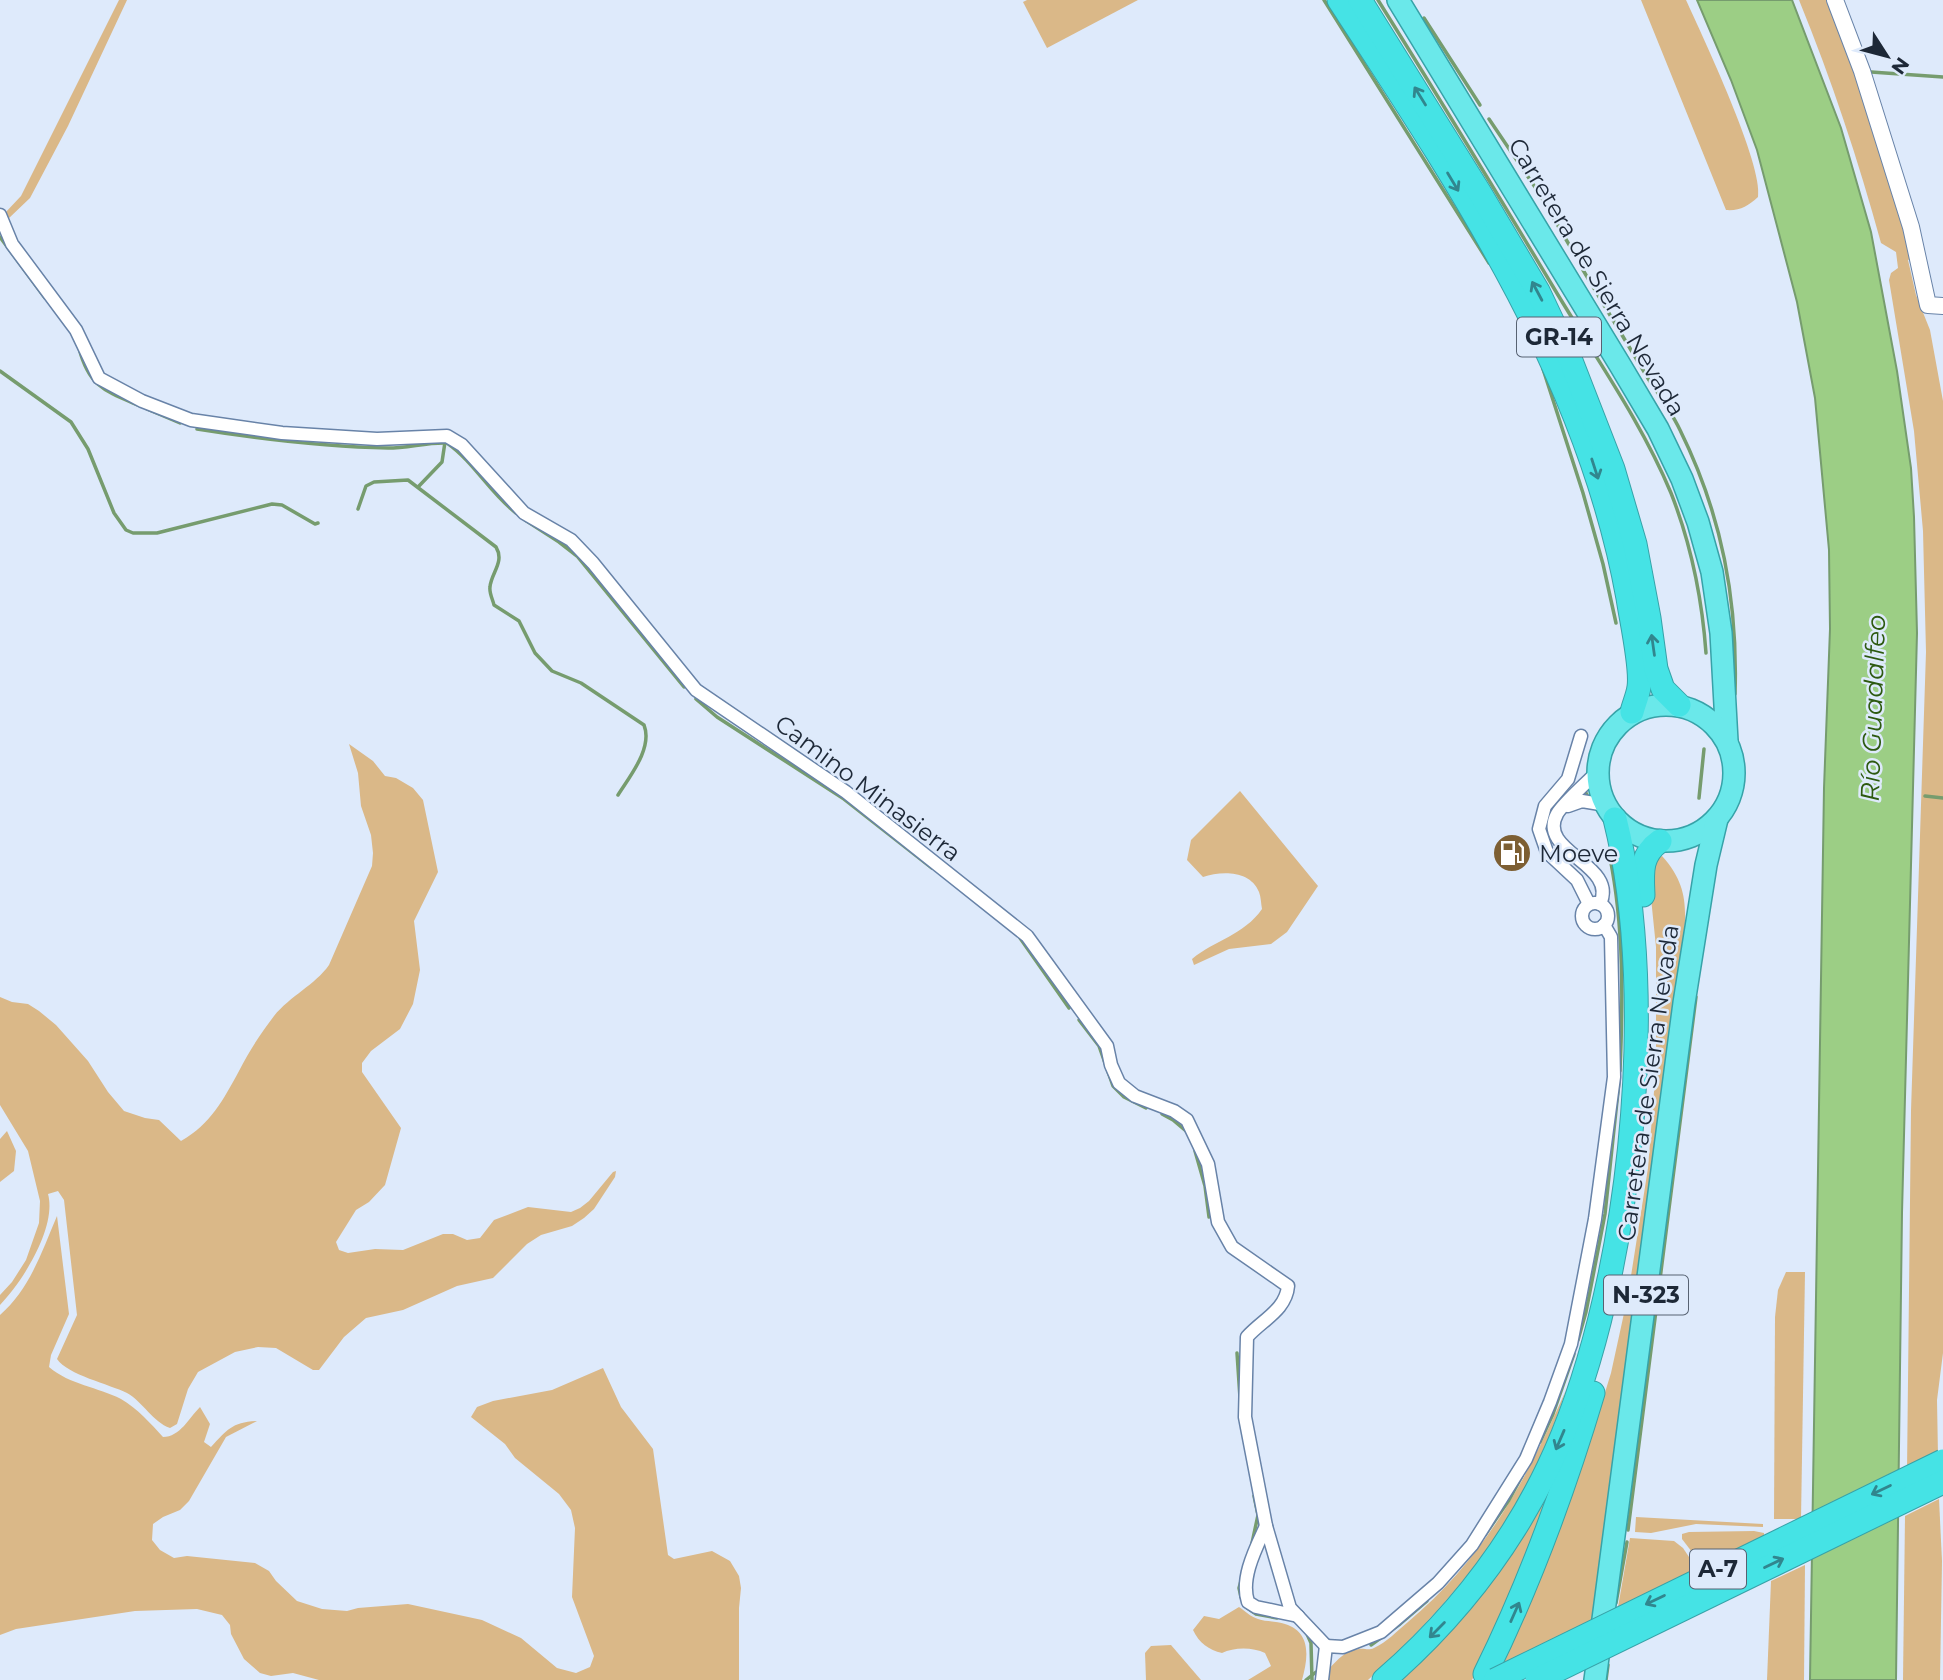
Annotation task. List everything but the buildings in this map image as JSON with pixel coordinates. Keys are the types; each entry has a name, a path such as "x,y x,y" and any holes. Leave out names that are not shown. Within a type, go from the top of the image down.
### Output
{"highway":[{"name":"GR-14","path":"1339,0 1498,256 1541,337 1572,405 1597,476 1624,576 1640,684 1632,712"},
{"name":"GR-14","path":"1360,0 1480,192 1538,292 1571,361 1613,469 1631,532 1649,618 1656,669 1663,689 1688,708"},
{"name":"Carretera de Sierra Nevada","path":"1398,0 1627,375 1676,466 1698,522 1712,572 1721,633 1727,741"},
{"path":"1384,1680 1447,1620 1484,1574 1517,1524 1548,1468 1572,1412 1593,1344 1610,1273 1631,1123 1635,1055 1632,907 1624,856 1611,812 1600,790 1598,771 1602,748 1614,728 1632,712 1654,705 1706,708 1717,699 1722,680"},
{"path":"1490,1677 1556,1512 1594,1392 1611,1327 1627,1245 1645,1095 1647,995 1641,868 1652,846 1700,831 1717,819 1728,802 1734,784 1734,764 1727,741 1714,725 1688,708"},
{"path":"1611,812 1639,835 1670,840"},
{"name":"Carretera de Sierra Nevada","path":"1595,1680 1698,910 1717,819"},
{"name":"Carretera de Sierra Nevada","path":"1670,840 1697,857 1698,910"},
{"name":"A-7","path":"1490,1677 1943,1461"},
{"name":"A-7","path":"1537,1680 1943,1482"}],"street":[{"path":"1835,0 1861,71 1936,305"},
{"name":"Camino Minasierra","path":"0,215 12,244 76,330 99,378 142,401 191,420 282,433 377,439 447,436 462,445 524,513 571,540 593,563 696,690 846,792 1027,936 1107,1046 1119,1083 1135,1096 1174,1111 1187,1120 1208,1164 1218,1222 1232,1247 1287,1286 1287,1294 1274,1314 1258,1324 1247,1337 1245,1417 1266,1526 1290,1608 1326,1646"},
{"path":"1322,1680 1326,1646 1343,1647 1381,1632 1438,1583 1472,1545 1526,1460 1550,1402 1573,1332 1595,1219 1614,1077 1611,937 1604,925 1608,913 1594,904 1577,880 1547,852 1539,829 1545,806 1568,779 1581,736"},
{"path":"1598,771 1557,814 1555,832 1558,841 1584,862 1601,884 1602,898 1583,911 1584,923 1594,928 1604,925"},
{"path":"1564,807 1582,801 1611,812"},
{"path":"1266,1526 1257,1545 1244,1591 1248,1602 1264,1609 1298,1616"}],"shaded area":[{"path":"119,0 127,0 68,126 30,198 8,219 5,213 21,196"},
{"path":"1138,0 1047,48 1023,2"},
{"path":"1641,0 1686,0 1752,158 1758,197 1744,207 1726,210"},
{"path":"1799,0 1829,0 1856,69 1914,257 1908,260 1916,295 1930,330 1943,401 1943,1353 1937,1400 1938,1456 1907,1471 1911,1111 1926,652 1923,531 1914,431 1889,280 1891,273 1898,268 1896,252 1881,243 1844,120"},
{"path":"349,744 373,761 385,776 396,778 413,788 423,800 438,872 414,921 420,970 413,1004 400,1029 371,1051 362,1063 362,1072 401,1128 385,1185 369,1202 356,1210 336,1242 339,1250 348,1253 375,1249 403,1250 443,1234 453,1234 467,1240 480,1238 494,1220 528,1207 571,1212 580,1208 616,1171 615,1177 594,1209 584,1218 572,1226 541,1235 527,1244 493,1278 457,1286 403,1310 366,1318 344,1337 319,1370 313,1370 276,1348 258,1347 235,1352 198,1372 188,1389 177,1424 170,1428 158,1421 127,1393 70,1370 57,1359 77,1315 64,1200 58,1191 48,1194 48,1222 36,1253 0,1305 0,1295 26,1260 39,1223 40,1201 28,1151 0,1105 0,997 28,1004 56,1025 88,1061 124,1111 159,1120 181,1141 191,1134 215,1111 251,1049 274,1016 287,1002 317,979 329,965 372,866 371,835 361,806 358,773"},
{"path":"1240,791 1318,886 1287,932 1271,944 1229,949 1194,965 1192,959 1247,925 1262,909 1259,892 1249,880 1226,873 1203,877 1187,860 1191,840"},
{"path":"1662,856 1678,878 1682,889 1685,911 1683,950 1595,1624 1495,1672 1591,1438 1611,1373 1628,1295 1648,1168 1656,1066 1656,947 1651,898 1653,860"},
{"path":"7,1131 16,1151 14,1171 0,1182 0,1139"},
{"path":"57,1216 69,1314 51,1355 49,1367 75,1382 121,1399 163,1437 179,1430 200,1407 210,1424 204,1442 211,1447 231,1428 257,1421 226,1437 189,1501 180,1510 153,1524 152,1540 160,1550 174,1558 187,1556 255,1563 269,1571 297,1601 322,1609 347,1611 408,1604 482,1620 521,1638 557,1668 576,1673 590,1667 594,1656 572,1597 575,1528 571,1510 559,1494 471,1417 477,1407 493,1401 552,1390 603,1368 621,1407 653,1449 668,1555 674,1559 712,1551 730,1561 739,1576 739,1680 319,1680 293,1673 271,1676 260,1673 244,1659 231,1634 230,1625 222,1615 197,1609 135,1611 16,1629 0,1635 0,1315 27,1281"},
{"path":"1786,1272 1805,1272 1801,1519 1774,1519 1775,1317 1778,1290"},
{"path":"1566,1390 1550,1434 1511,1513 1461,1582 1402,1648 1368,1680 1329,1680 1329,1669 1339,1659 1350,1652 1372,1649 1383,1643 1460,1571 1501,1516 1519,1486"},
{"path":"1574,1428 1516,1588 1472,1680 1397,1680"},
{"path":"1939,1499 1942,1561 1940,1680 1903,1680 1905,1516"},
{"path":"1636,1517 1763,1524 1763,1527 1696,1524 1651,1533 1635,1532"},
{"path":"1689,1532 1764,1533 1764,1540 1705,1569 1682,1539 1682,1534"},
{"path":"1630,1538 1674,1541 1683,1548 1699,1572 1617,1613"},
{"path":"1805,1565 1804,1680 1767,1680 1771,1581"},
{"path":"1239,1607 1255,1618 1285,1624 1300,1633 1306,1647 1302,1680 1248,1680 1271,1666 1265,1653 1244,1648 1222,1653 1209,1648 1198,1639 1193,1630 1204,1616 1219,1619"},
{"path":"1171,1645 1201,1680 1146,1680 1145,1653 1151,1646"}],"water":[{"name":"Río Guadalfeo","path":"1697,0 1792,0 1841,128 1871,232 1897,371 1911,468 1917,633 1902,1213 1896,1680 1810,1680 1824,788 1830,629 1829,550 1815,398 1797,302 1757,150"}],"waterway":[{"path":"1324,0 1489,263"},
{"path":"1378,0 1646,440 1671,493 1690,552 1702,612 1706,653"},
{"path":"1424,18 1480,105"},
{"path":"1871,72 1943,77"},
{"path":"1489,119 1539,193 1571,248"},
{"path":"0,237 45,298"},
{"path":"1583,270 1673,417 1707,494 1717,526 1730,592 1734,625 1735,694"},
{"path":"79,348 93,380 117,396 140,406"},
{"path":"1543,369 1583,493 1616,623"},
{"path":"0,371 71,422 88,449 114,513 126,530 133,533 157,533 272,504 282,505 315,524 318,523"},
{"path":"147,409 180,423"},
{"path":"197,429 340,446 388,448 447,443 466,459 516,513"},
{"path":"419,486 442,462 445,442"},
{"path":"358,509 366,486 374,482 408,480 496,547 499,558 490,589 494,605 519,621 535,653 552,671 581,683 644,725 646,734 643,752 618,795"},
{"path":"525,520 577,556 684,687"},
{"path":"696,699 717,717 844,799 932,868"},
{"path":"1699,798 1704,749"},
{"path":"1925,796 1943,798"},
{"path":"1610,858 1618,911 1621,964 1620,1071"},
{"path":"1020,938 1069,1008"},
{"path":"1628,1530 1696,997"},
{"path":"1079,1020 1099,1046 1113,1086 1124,1097 1146,1108"},
{"path":"1578,1340 1605,1214 1619,1082"},
{"path":"1162,1114 1186,1131"},
{"path":"1195,1151 1205,1186 1209,1217"},
{"path":"1237,1353 1240,1398"},
{"path":"1540,1442 1574,1354"},
{"path":"1485,1535 1522,1476"},
{"path":"1252,1543 1258,1515 1254,1496"},
{"path":"1616,1603 1627,1542"},
{"path":"1241,1581 1241,1597"},
{"path":"1371,1645 1427,1601"},
{"path":"1246,1607 1256,1614 1277,1618"},
{"path":"1307,1634 1311,1643 1312,1680"},
{"path":"1606,1680 1608,1665"},
{"path":"1306,1680 1316,1672"}],"place":[{"name":"Moeve","path":"1512,853"}]}
